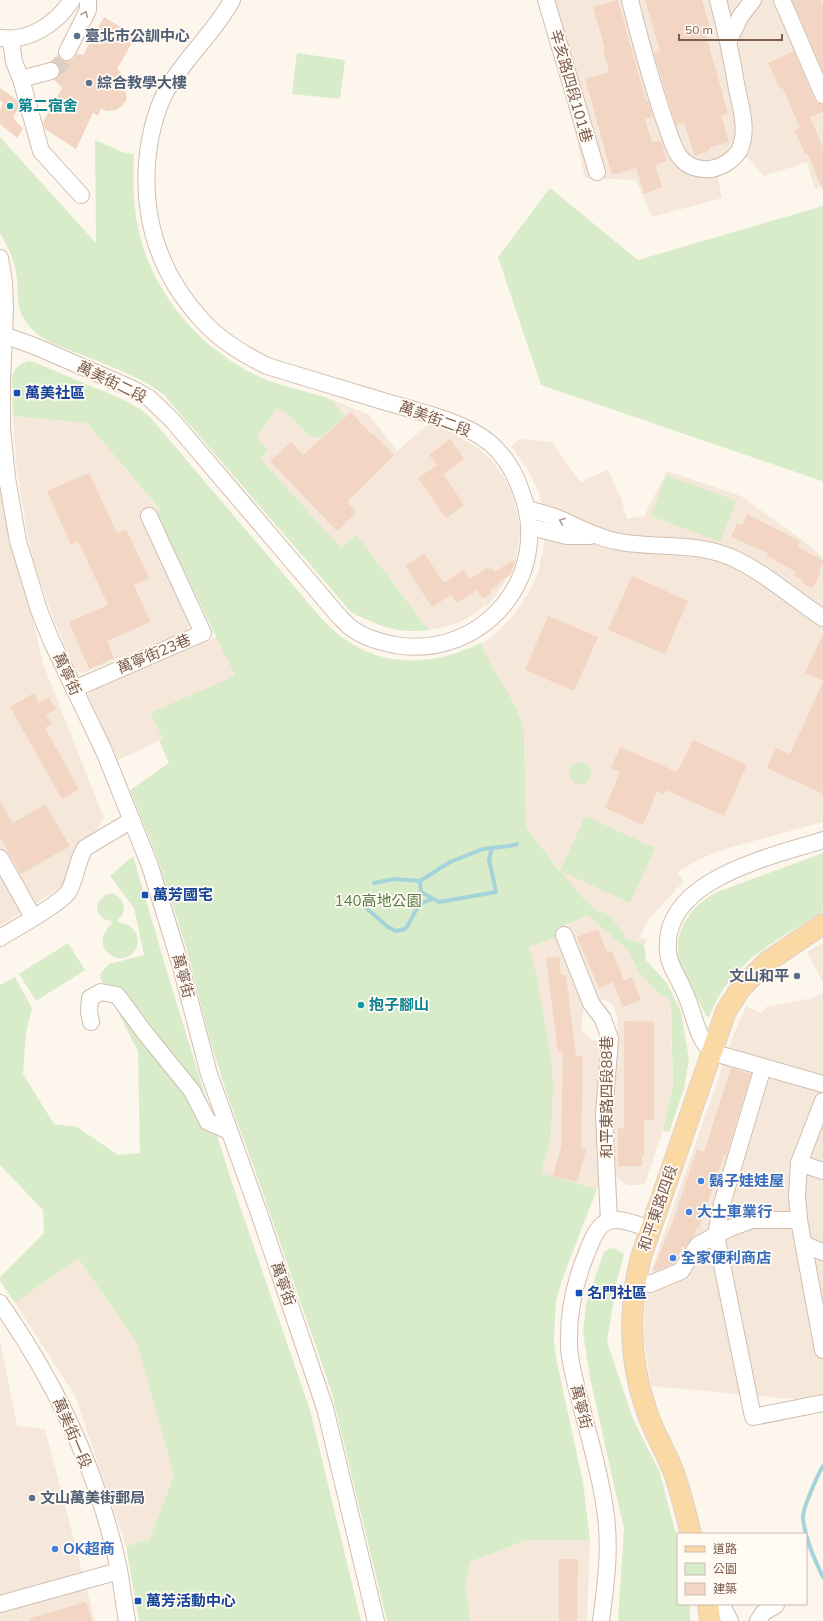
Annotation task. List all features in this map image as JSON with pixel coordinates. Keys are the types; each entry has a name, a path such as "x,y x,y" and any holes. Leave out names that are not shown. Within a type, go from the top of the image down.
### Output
{"main road":[{"name":"和平東路四段","path":"691,1533 674,1474 647,1413 640,1392 631,1327 635,1280 650,1229 726,1011 741,988 767,962 823,924"},
{"path":"708,1605 710,1621"}],"street":[{"path":"72,0 54,21 40,30 26,36 6,39 21,79 41,151 81,195"},
{"path":"66,52 88,10 88,0"},
{"name":"萬美街二段","path":"2,335 37,347 126,386 149,398 172,420 337,614 350,627 368,637 386,643 405,646 424,646 444,643 462,637 481,627 506,601 525,569 529,553 530,527 527,509 520,487 512,470 502,455 476,433 422,412 267,366 242,353 220,337 201,320 182,296 167,271 155,240 148,209 146,182 154,120 165,93 180,70 210,34 232,0"},
{"name":"辛亥路四段101巷","path":"546,0 597,172"},
{"path":"630,0 670,137 678,155 685,162 693,167 704,170 722,166 730,161 735,156 742,142 743,131 729,40 718,0"},
{"path":"729,40 740,17 753,0"},
{"path":"782,0 823,95"},
{"path":"21,79 50,71"},
{"path":"0,258 4,282 2,335"},
{"name":"萬寧街","path":"2,335 2,428 6,478 18,541 39,610 74,689 104,751 132,820 164,910 180,963 201,1045 229,1131 264,1228 325,1408 376,1621"},
{"path":"527,509 561,519 596,536 617,541 676,545 716,552 737,560 763,575 823,618"},
{"name":"萬寧街23巷","path":"74,689 203,633 149,516"},
{"path":"530,527 567,536 596,536"},
{"path":"0,938 58,902 68,893 72,885 85,848 132,820"},
{"path":"823,840 748,865 714,879 691,896 676,916 671,928 668,942 670,961 688,1000 701,1037 711,1052 823,1084"},
{"path":"0,858 33,917"},
{"name":"和平東路四段88巷","path":"564,935 591,1003 603,1020 608,1030 610,1039 604,1115 609,1221"},
{"path":"91,1022 89,1012 90,998 101,992 117,995 145,1033 192,1091 208,1122 229,1131"},
{"path":"763,1067 722,1204 716,1235 752,1417 823,1403"},
{"path":"823,1101 799,1163 797,1195 799,1220 823,1350"},
{"path":"799,1163 823,1171"},
{"path":"635,1280 650,1284 681,1271 698,1245 730,1228 752,1220 799,1220"},
{"path":"609,1221 621,1221 650,1229"},
{"name":"萬寧街","path":"602,1621 608,1555 605,1510 574,1379 569,1341 570,1314 575,1285 592,1240 603,1224 609,1221"},
{"path":"805,1246 823,1252"},
{"name":"萬美街一段","path":"0,1303 28,1345 49,1381 74,1432 100,1502 112,1542 119,1571 127,1621"},
{"path":"0,1604 119,1571"},
{"path":"718,1605 724,1609 730,1621"},
{"path":"758,1621 763,1613 776,1605"}],"shaded area":[{"path":"546,0 823,0 823,186 815,189 807,162 764,176 747,157 717,174 722,198 652,217 636,180 585,178"},
{"path":"330,399 369,415 397,451 432,421 478,448 493,462 504,477 511,492 520,531 516,561 509,576 487,607 485,605 476,613 462,621 445,627 429,630 356,534 341,548 260,458 268,451 256,437 276,409 285,411 309,436 345,416"},
{"path":"13,416 87,423 160,511 141,520 168,575 189,625 187,630 84,673 76,671 55,623 36,570 27,532 16,464"},
{"path":"520,439 552,442 581,483 586,479 608,470 621,498 627,519 644,516 667,471 741,496 809,545 823,558 823,822 728,848 702,858 677,872 684,881 648,920 640,937 647,940 644,945 626,938 612,918 606,913 597,911 579,894 526,827 524,730 519,714 485,656 481,644 493,636 512,617 528,594 538,573 544,545 546,527 539,492 528,470 511,446"},
{"path":"0,473 43,664 104,818 63,886 0,926"},
{"path":"217,637 235,677 150,713 163,739 118,760 88,695 90,692"},
{"path":"587,915 628,950 639,974 667,996 670,1001 673,1086 663,1130 645,1184 641,1185 628,1185 617,1178 614,1173 611,1122 618,1018 612,1004 606,1000 595,999 566,926"},
{"path":"556,937 585,1005 581,1029 590,1039 604,1041 601,1179 597,1189 541,1173 551,1137 553,1087 552,1065 529,947"},
{"path":"823,943 823,983 807,952"},
{"path":"823,993 823,1402 651,1386 644,1337 645,1297 652,1268 733,1036 746,1006 761,1013 766,1007 812,998"},
{"path":"78,1258 137,1343 174,1476 149,1540 126,1546 75,1396 15,1303"},
{"path":"0,1339 17,1426 45,1429 95,1621 0,1621"},
{"path":"527,1540 590,1540 587,1621 471,1621 465,1586 470,1562"}],"green space":[{"path":"297,53 345,60 340,99 292,94"},
{"path":"0,137 96,243 95,140 122,152 134,154 134,202 140,236 149,262 161,287 176,310 194,331 215,349 238,365 262,378 329,399 335,403 345,416 321,438 309,436 285,411 276,409 257,437 268,451 260,458 341,548 356,534 429,630 408,631 388,628 351,612 164,395 146,383 126,373 43,338 29,327 21,314 18,299 17,278 13,260 0,233"},
{"path":"550,188 638,260 823,206 823,483 822,481 541,385 498,257"},
{"name":"140高地公園","path":"28,361 34,362 124,400 149,416 321,618 338,634 357,647 376,655 396,659 416,660 437,658 459,652 481,643 491,665 510,696 524,730 526,827 560,871 585,816 655,848 630,903 561,871 579,894 597,911 606,913 612,918 626,938 644,945 646,960 667,983 681,1012 689,1059 684,1089 669,1132 663,1130 673,1086 671,1009 670,1001 667,996 661,996 639,973 628,950 587,915 560,928 562,935 529,947 537,977 552,1065 553,1087 551,1137 541,1173 597,1189 562,1280 556,1301 554,1342 557,1363 583,1482 590,1540 527,1540 470,1562 465,1586 471,1621 387,1621 331,1390 256,1173 228,1097 210,1040 187,950 157,857 130,790 169,763 159,741 163,739 150,713 235,676 156,512 160,510 87,423 13,416 12,376 18,366"},
{"path":"666,475 736,501 720,542 651,516"},
{"path":"580,762 584,763 590,769 590,777 584,783 580,784 576,783 570,777 569,773 570,769 576,763"},
{"path":"823,853 823,911 772,943 743,966 730,980 709,1017 706,1016 680,963 678,952 678,941 681,931 691,912 699,904 717,892"},
{"path":"133,856 230,1177 310,1410 361,1621 139,1621 126,1546 149,1540 174,1476 137,1343 78,1258 15,1303 0,1281 0,1277 44,1233 43,1210 0,1165 0,985 15,977 32,1008 26,1033 23,1074 54,1124 77,1127 118,1155 140,1153 138,1051 99,975 109,964 144,955 134,908 110,876"},
{"path":"111,893 119,898 124,904 123,912 118,922 132,928 136,933 138,942 135,950 129,956 122,958 108,954 104,948 103,940 105,932 112,924 111,921 100,916 97,908 101,899"},
{"path":"68,943 85,970 36,1001 19,974"},
{"path":"610,1248 616,1249 624,1254 616,1285 607,1342 633,1419 660,1473 677,1538 677,1605 690,1605 690,1621 618,1621 624,1529 590,1378 583,1332 586,1304 604,1252"}],"building":[{"path":"618,0 646,101 648,101 653,117 645,119 652,142 661,141 667,161 655,165 662,187 644,194 636,168 612,175 585,79 609,72 603,49 605,49 593,7"},
{"path":"645,0 702,0 711,31 705,32 728,113 721,115 729,142 709,148 710,150 695,156 684,123 676,125 654,53 660,51"},
{"path":"792,0 821,0 823,4 823,71"},
{"name":"綜合教學大樓","path":"104,17 136,36 117,69 121,72 119,77 125,88 127,99 122,106 116,110 108,111 101,109 98,116 93,113 76,149 45,129 43,122 62,88 54,80 60,74 60,68 57,64 51,62 58,54 62,60 67,61 73,60 77,54 83,55"},
{"path":"794,51 814,99 818,103 823,104 823,112 810,117 823,148 823,190 807,153 805,154 795,131 800,128 782,87 780,88 768,63"},
{"name":"第二宿舍","path":"0,88 17,100 19,106 13,118 23,129 17,138 0,124 0,110 3,103 0,100"},
{"path":"351,412 372,435 373,434 394,455 347,502 357,512 337,531 270,461 291,442 303,455"},
{"path":"450,439 464,459 443,474 464,505 446,518 418,478 437,465 429,455"},
{"path":"89,473 117,533 126,529 149,578 134,585 150,622 107,641 114,658 89,669 69,622 108,605 78,541 71,545 47,491"},
{"path":"747,514 800,541 797,546 823,561 819,572 820,574 813,588 803,584 804,581 794,576 796,572 767,556 768,553 731,537 737,523 742,525"},
{"path":"424,553 444,583 464,570 470,579 488,567 490,570 492,568 495,572 513,560 515,562 511,574 499,582 500,584 490,590 492,593 483,599 477,590 457,603 451,595 432,607 405,566"},
{"path":"632,576 688,601 665,654 608,630"},
{"path":"548,616 598,637 574,691 525,670"},
{"path":"823,634 823,681 805,673"},
{"path":"823,682 823,794 767,768 776,748 790,754"},
{"path":"34,693 39,703 49,697 56,709 46,715 52,724 45,728 79,789 62,799 10,707"},
{"path":"693,740 747,765 724,816 666,790 664,794 657,791 643,825 605,808 620,772 611,768 620,747 677,772"},
{"path":"0,801 13,823 45,804 70,846 21,874 0,837"},
{"path":"598,929 607,952 612,951 624,981 632,977 641,1000 623,1007 613,982 599,988 577,937"},
{"path":"559,957 561,975 566,975 576,1056 583,1056 581,1148 586,1150 577,1182 553,1176 561,1147 563,1052 558,1052 546,958"},
{"path":"624,1021 654,1022 654,1120 644,1120 644,1155 642,1155 642,1166 618,1166 618,1128 624,1129"},
{"path":"731,1068 751,1074 726,1156 724,1155 699,1228 697,1227 693,1237 685,1247 682,1246 675,1263 656,1271 653,1270 673,1221 697,1149 704,1152"},
{"path":"559,1559 578,1559 577,1621 559,1621"},
{"path":"86,1602 92,1621 31,1621 30,1618"}],"waterway":[{"path":"492,848 489,859 496,892 439,902 421,892 420,881 450,862 483,849 517,844"},
{"path":"374,883 394,879 420,881"},
{"path":"365,907 388,927 396,931 405,929 418,907 433,899"},
{"path":"806,1533 803,1514 814,1484 823,1466"},
{"path":"807,1537 813,1556 823,1577"}],"tunnel":[{"path":"51,71 60,65 67,52"}],"place":[{"name":"臺北市公訓中心","path":"77,36"},
{"name":"綜合教學大樓","path":"89,83"},
{"name":"第二宿舍","path":"10,106"},
{"name":"萬美社區","path":"17,393"},
{"name":"萬芳國宅","path":"145,895"},
{"name":"文山和平","path":"797,976"},
{"name":"抱子腳山","path":"361,1005"},
{"name":"鬍子娃娃屋","path":"701,1181"},
{"name":"大士車業行","path":"689,1212"},
{"name":"全家便利商店","path":"673,1258"},
{"name":"名門社區","path":"579,1293"},
{"name":"文山萬美街郵局","path":"32,1498"},
{"name":"OK超商","path":"55,1549"},
{"name":"萬芳活動中心","path":"138,1601"}]}
